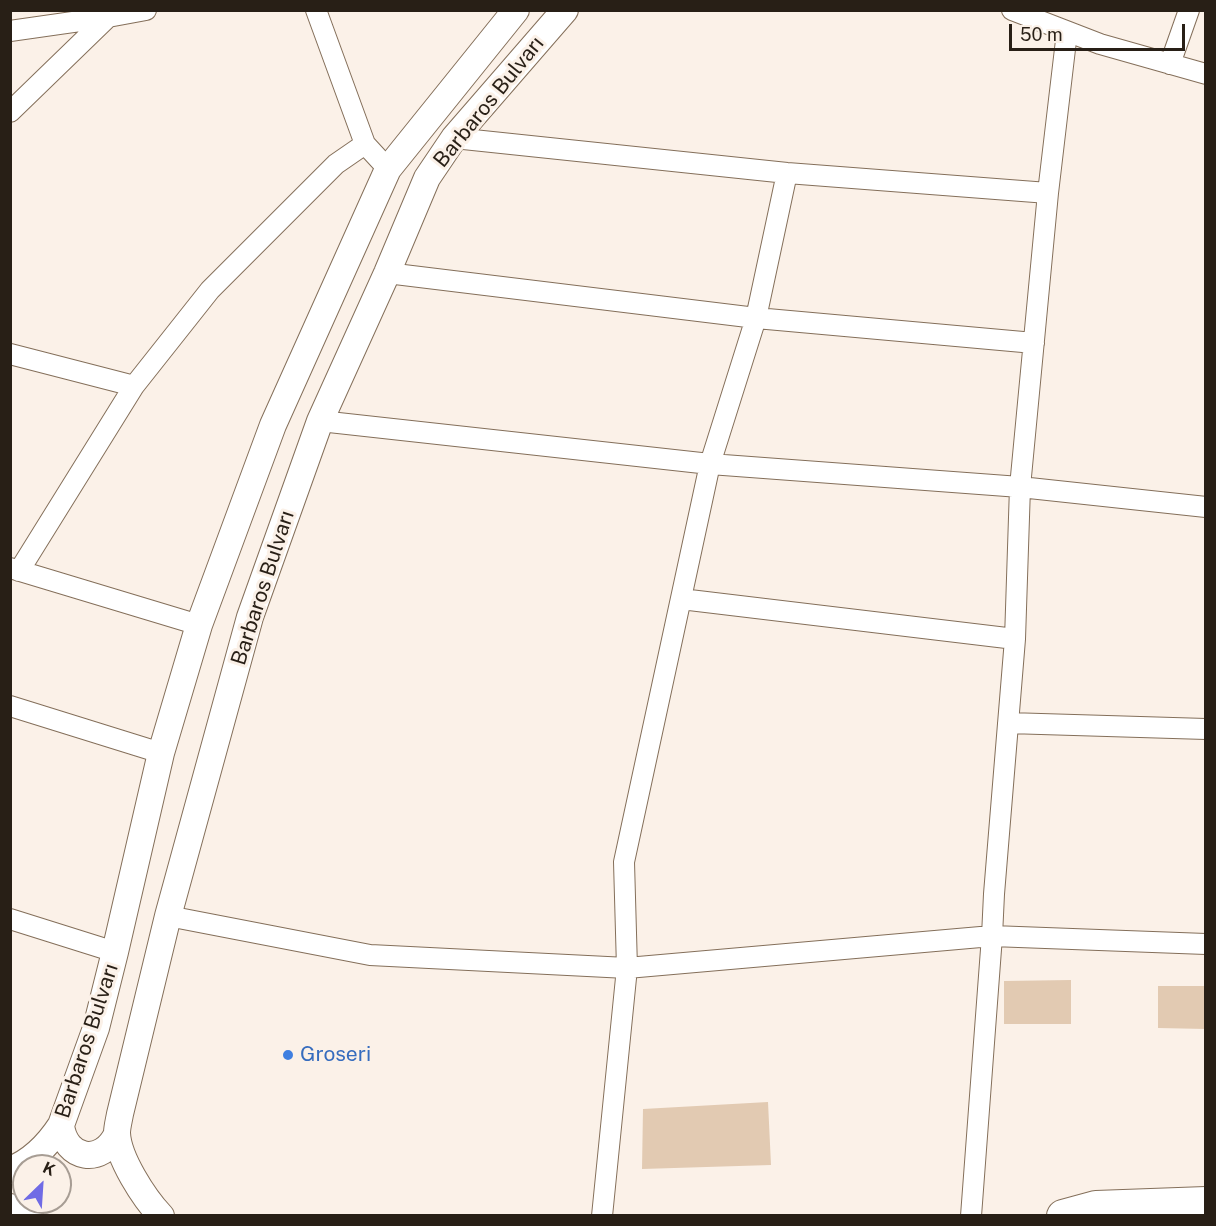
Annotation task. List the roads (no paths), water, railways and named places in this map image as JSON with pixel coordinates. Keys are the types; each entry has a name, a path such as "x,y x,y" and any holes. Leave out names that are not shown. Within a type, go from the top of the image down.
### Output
{"main road":[{"path":"1062,1215 1096,1207 1206,1203"},
{"path":"10,1210 27,1215"}],"street":[{"path":"10,31 146,10"},
{"path":"316,10 365,144 388,169"},
{"name":"Barbaros Bulvarı","path":"10,1170 32,1159 53,1138 61,1125 96,1028 161,753 199,625 273,425 388,169 516,10"},
{"name":"Barbaros Bulvarı","path":"161,1215 142,1192 124,1160 117,1134 124,1091 168,916 250,617 320,420 387,273 427,178 454,138 565,10"},
{"path":"1012,10 1100,44 1206,74"},
{"path":"1170,64 1189,10"},
{"path":"10,112 108,17"},
{"path":"971,1215 1015,639 1020,487 1048,193 1067,32"},
{"path":"454,138 787,172 1048,193"},
{"path":"199,625 15,569 134,386 210,290 336,164 365,144"},
{"path":"602,1215 627,968 624,862 710,464 756,318 787,172"},
{"path":"387,273 756,318 1034,344"},
{"path":"10,354 134,386"},
{"path":"320,420 710,464 1020,487 1206,507"},
{"path":"681,599 1015,639"},
{"path":"10,706 161,753"},
{"path":"1008,723 1206,729"},
{"path":"168,916 370,955 627,968 992,936 1206,944"},
{"path":"10,919 115,952"},
{"path":"61,1125 62,1135 67,1144 83,1154 92,1155 108,1149 117,1134"}],"place":[{"name":"Groseri","path":"288,1055"}]}
